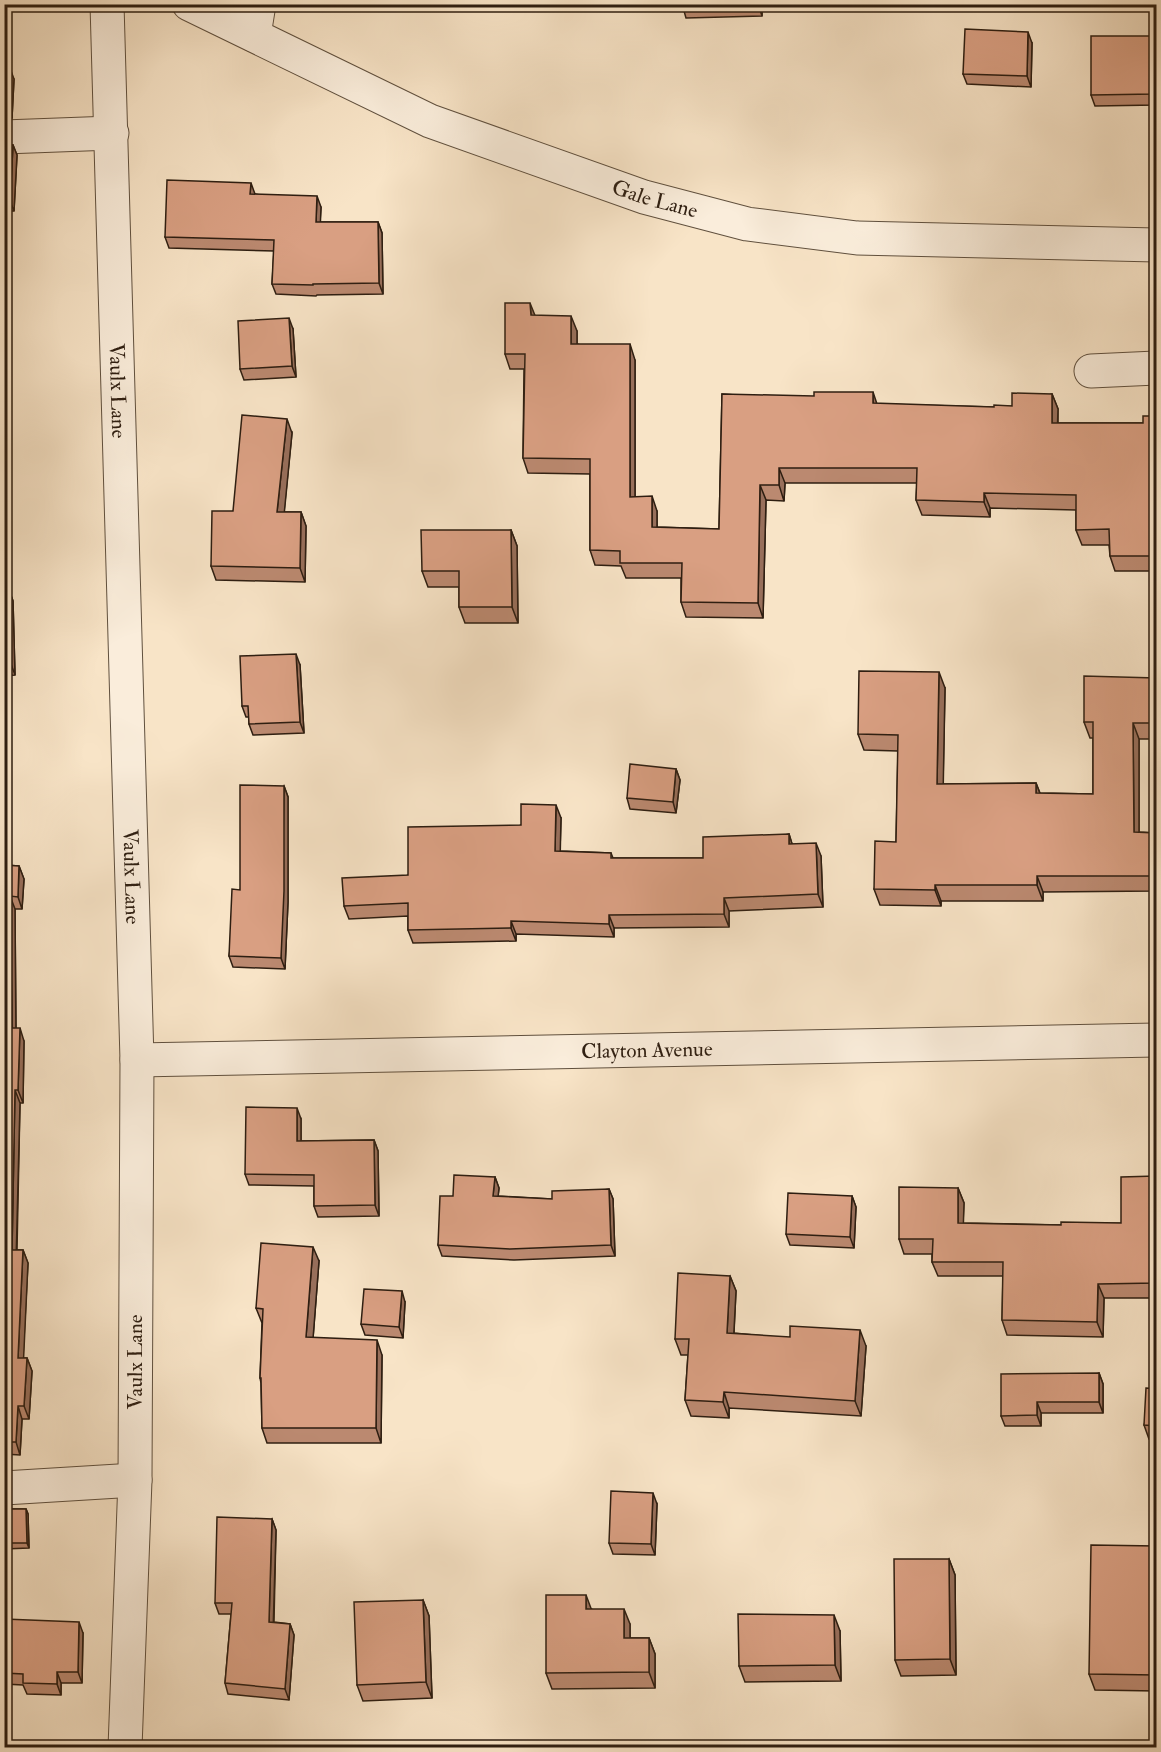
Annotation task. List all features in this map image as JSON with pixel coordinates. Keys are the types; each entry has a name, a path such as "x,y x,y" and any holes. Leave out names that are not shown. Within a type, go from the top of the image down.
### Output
{"street":[{"name":"Vaulx Lane","path":"107,4 137,1060 135,1480 124,1748"},
{"name":"Gale Lane","path":"189,4 256,20 430,121 644,197 747,224 857,238 1156,245"},
{"path":"4,137 112,133"},
{"path":"1090,371 1156,368"},
{"name":"Clayton Avenue","path":"137,1060 1156,1040"},
{"path":"4,1488 135,1480"}],"building":[{"path":"682,4 758,4 758,5 682,7"},
{"path":"965,29 1028,32 1027,76 963,74"},
{"path":"1091,36 1154,36 1154,94 1091,95"},
{"path":"4,68 10,68 8,107 4,108"},
{"path":"4,145 13,145 10,201 4,200"},
{"path":"167,180 251,183 250,194 317,196 316,222 378,222 379,283 272,284 274,240 165,237"},
{"path":"505,303 530,303 531,315 571,316 571,344 630,344 630,497 652,496 652,527 719,529 722,394 814,396 814,392 873,392 873,403 994,407 994,405 1012,406 1012,393 1052,394 1052,423 1143,423 1143,416 1156,416 1156,556 1110,556 1109,529 1076,530 1076,495 984,493 984,502 916,500 917,468 779,468 779,485 760,485 758,603 681,602 682,563 620,563 620,551 590,550 590,459 523,458 525,354 505,354"},
{"path":"289,318 292,366 240,369 238,321"},
{"path":"242,415 287,419 277,512 301,512 300,568 211,566 212,511 233,511"},
{"path":"4,452 6,514 4,514"},
{"path":"421,530 511,530 512,607 459,607 459,571 422,571"},
{"path":"4,590 9,590 11,664 4,665"},
{"path":"296,654 300,722 249,724 248,706 242,706 240,656"},
{"path":"859,671 939,672 937,784 1036,783 1036,793 1093,794 1093,722 1084,722 1084,676 1156,678 1156,723 1133,723 1134,832 1156,833 1156,871 1150,871 1150,876 1037,876 1037,885 935,885 935,890 874,889 875,841 896,842 898,735 858,734"},
{"path":"630,764 676,769 673,802 627,798"},
{"path":"240,785 284,786 284,891 281,958 229,956 232,889 240,890"},
{"path":"521,804 556,805 555,851 611,853 611,858 703,858 703,837 789,834 789,844 816,843 818,894 724,898 724,914 609,915 609,924 511,921 511,928 408,930 408,903 344,906 342,878 408,875 408,827 521,825"},
{"path":"4,865 19,866 18,897 10,896 12,1028 20,1028 18,1090 15,1090 12,1250 23,1250 18,1358 27,1358 24,1406 18,1406 16,1442 4,1442"},
{"path":"246,1107 297,1108 297,1141 374,1140 375,1205 314,1206 314,1175 245,1174"},
{"path":"454,1175 495,1177 493,1196 552,1199 552,1191 609,1189 611,1245 510,1249 438,1245 440,1196 453,1196"},
{"path":"1156,1176 1156,1283 1098,1284 1097,1322 1002,1320 1003,1262 932,1262 933,1239 899,1239 899,1187 958,1188 958,1223 1061,1225 1061,1222 1121,1223 1121,1177"},
{"path":"788,1193 852,1196 850,1237 786,1234"},
{"path":"261,1243 313,1247 306,1337 377,1340 376,1428 262,1428 260,1378 263,1309 256,1308"},
{"path":"678,1273 730,1276 727,1333 790,1337 790,1326 860,1330 855,1401 724,1392 723,1402 685,1400 689,1339 675,1339"},
{"path":"364,1289 402,1291 399,1327 361,1324"},
{"path":"1099,1373 1099,1402 1037,1402 1037,1415 1001,1416 1001,1374"},
{"path":"1146,1388 1156,1389 1156,1426 1144,1425"},
{"path":"611,1491 653,1493 651,1544 609,1543"},
{"path":"4,1509 26,1509 27,1543 4,1543"},
{"path":"217,1517 272,1519 269,1622 290,1624 285,1689 225,1683 232,1603 215,1603"},
{"path":"1091,1545 1156,1546 1156,1675 1089,1674"},
{"path":"894,1559 949,1559 950,1659 895,1660"},
{"path":"546,1595 586,1595 586,1609 624,1609 624,1638 649,1638 649,1672 546,1673"},
{"path":"423,1600 426,1682 357,1685 354,1602"},
{"path":"738,1614 834,1615 835,1665 739,1666"},
{"path":"4,1619 79,1622 78,1672 57,1672 57,1684 23,1683 23,1674 4,1673"}]}
